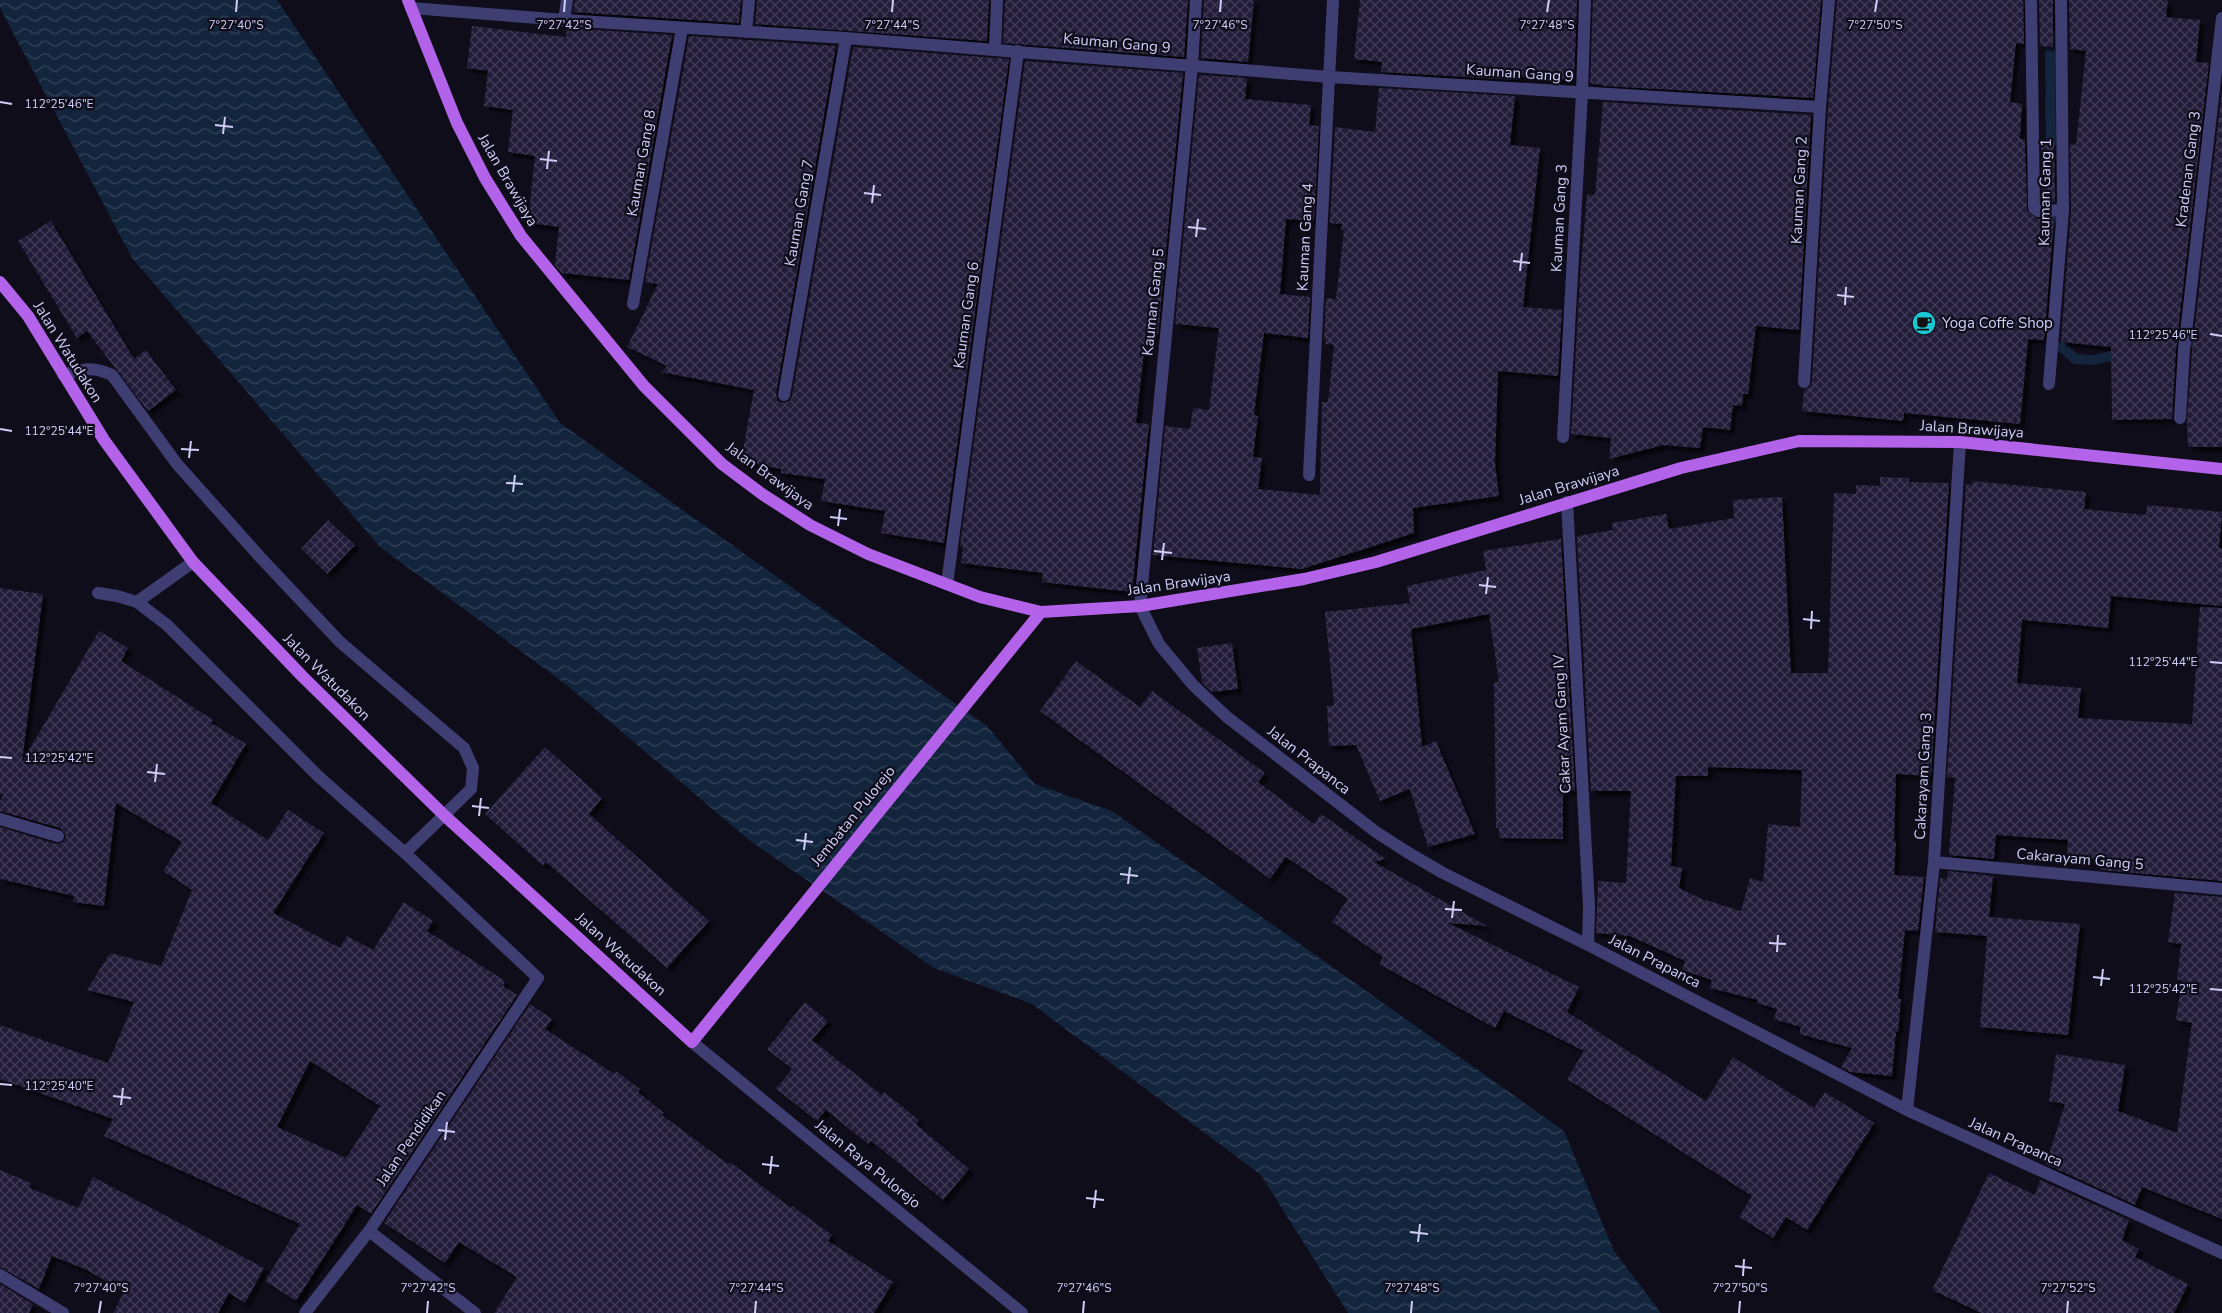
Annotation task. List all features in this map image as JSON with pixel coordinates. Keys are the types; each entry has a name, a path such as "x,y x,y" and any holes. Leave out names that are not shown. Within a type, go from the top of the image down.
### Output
{"main road":[{"name":"Jalan Brawijaya","path":"409,4 458,123 485,178 521,236 644,386 722,464 762,494 810,524 868,554 980,597 1041,612 1140,606 1313,577 1376,562 1681,468 1798,441 1960,442 2222,469"},
{"name":"Jalan Watudakon","path":"0,282 28,316 104,440 193,562 303,677 445,816 692,1042"},
{"name":"Jembatan Pulorejo","path":"692,1042 732,990 1041,612"}],"street":[{"path":"564,20 567,0"},
{"path":"746,32 749,0"},
{"path":"995,49 997,0"},
{"name":"Kauman Gang 5","path":"1140,606 1192,65 1196,0"},
{"name":"Kauman Gang 4","path":"1309,475 1333,0"},
{"name":"Kauman Gang 3","path":"1563,437 1582,93 1585,0"},
{"name":"Kauman Gang 2","path":"1804,382 1820,107 1829,0"},
{"path":"2031,0 2034,208 2038,211 2060,210"},
{"name":"Kauman Gang 1","path":"2049,384 2060,210 2061,0"},
{"name":"Kauman Gang 9","path":"409,4 564,20 995,49 1330,77 1820,107"},
{"name":"Kradenan Gang 3","path":"2180,418 2184,350 2222,18"},
{"name":"Kauman Gang 8","path":"633,304 682,28"},
{"name":"Kauman Gang 7","path":"784,395 846,38"},
{"name":"Kauman Gang 6","path":"947,584 1018,51"},
{"path":"63,375 84,369 98,369 112,375 177,464 333,635 464,748 473,768 471,789 406,853 318,776 167,626 137,602 98,593"},
{"name":"Cakarayam Gang 3","path":"1907,1110 1934,862 1960,442"},
{"name":"Cakar Ayam Gang IV","path":"1567,502 1589,906 1588,945"},
{"path":"137,602 193,562"},
{"name":"Jalan Prapanca","path":"1140,606 1159,644 1193,685 1227,717 1376,832 1443,873 1588,945 1907,1110 2222,1253"},
{"path":"0,819 58,836"},
{"name":"Jalan Pendidikan","path":"305,1313 369,1231 538,978 406,853"},
{"name":"Cakarayam Gang 5","path":"1934,862 2222,889"},
{"name":"Jalan Raya Pulorejo","path":"692,1042 1022,1313"},
{"path":"369,1231 475,1313"},
{"path":"0,1275 63,1313"}],"water":[{"path":"0,0 277,0 560,423 987,726 1035,784 1112,811 1564,1131 1614,1251 1661,1313 1348,1313 1261,1175 1032,1004 934,968 749,840 568,686 380,547 132,258 0,8"}],"building":[{"path":"575,0 741,0 739,23 573,12"},
{"path":"757,0 989,0 987,41 755,24"},
{"path":"1005,0 1188,0 1184,57 1003,43"},
{"path":"1204,0 1254,0 1248,62 1201,58"},
{"path":"1360,0 1577,0 1574,81 1518,76 1517,80 1381,72 1382,62 1354,59"},
{"path":"1593,0 1821,0 1813,98 1605,86 1590,83"},
{"path":"1837,0 2023,0 2024,44 2016,43 2010,102 2022,104 2020,139 2025,139 2027,211 2038,219 2054,218 2044,340 2028,339 2020,424 1904,413 1903,421 1802,411 1804,390 1810,387 1812,382 1828,108"},
{"path":"2039,0 2053,0 2053,47 2040,46"},
{"path":"2069,0 2168,0 2166,17 2200,20 2196,62 2209,63 2176,349 2172,419 2112,420 2111,347 2061,342 2071,211 2070,144 2076,145 2086,51 2070,49"},
{"path":"472,26 566,37 567,28 672,35 629,280 562,273 555,265 559,227 528,223 535,156 508,152 513,110 484,106 488,71 467,68"},
{"path":"689,36 836,46 776,394 778,401 783,403 790,401 792,396 853,47 1009,59 944,543 881,533 885,511 821,501 825,479 781,473 781,469 741,461 754,390 661,372 667,366 627,347 658,284 645,282"},
{"path":"1025,61 1183,73 1158,335 1146,334 1136,423 1149,424 1132,592 1042,582 1043,573 961,563 963,546 960,546"},
{"path":"1199,75 1247,78 1245,99 1311,105 1309,125 1319,126 1314,221 1286,219 1280,294 1310,297 1308,338 1264,333 1254,415 1258,416 1253,457 1262,458 1258,489 1320,495 1322,402 1328,402 1334,345 1325,344 1326,340 1324,339 1326,298 1336,299 1344,231 1341,230 1342,224 1330,223 1335,127 1375,132 1379,88 1515,96 1510,145 1540,148 1523,307 1562,310 1558,376 1498,371 1495,464 1499,496 1413,508 1414,533 1302,569 1153,555 1165,426 1190,429 1193,408 1209,410 1219,328 1175,324"},
{"path":"2222,89 2222,447 2188,447 2187,421 2192,351"},
{"path":"1603,102 1811,115 1799,330 1756,326 1748,394 1743,394 1742,406 1733,405 1730,430 1703,427 1700,448 1663,445 1609,459 1611,438 1571,434 1587,194 1595,195"},
{"path":"2041,141 2054,142 2055,202 2042,203"},
{"path":"51,221 134,359 146,350 176,390 148,411 87,331 77,338 18,241"},
{"path":"1880,477 1909,478 1909,482 1949,483 1931,776 1896,774 1894,875 1924,877 1918,931 1905,930 1898,999 1901,999 1892,1076 1850,1072 1841,1067 1852,1048 1799,1034 1801,1027 1774,1019 1777,1009 1757,1003 1758,1000 1710,988 1712,980 1682,970 1685,961 1630,936 1596,933 1598,881 1626,883 1631,791 1591,791 1577,536 1613,530 1612,523 1666,514 1669,529 1734,518 1733,500 1782,497 1791,673 1828,673 1834,493 1856,494 1856,485 1880,486","holes":["1708,767 1802,770 1800,827 1768,824 1763,882 1750,878 1741,911 1702,899 1679,888 1682,868 1671,866 1676,776 1708,776"]},
{"path":"1973,481 2086,492 2084,509 2146,515 2147,505 2222,512 2219,548 2222,549 2222,606 2111,596 2108,628 2022,620 2017,683 2081,688 2078,718 2192,724 2200,607 2222,608 2222,881 2101,870 2102,859 2067,857 2068,840 1996,835 1994,859 1949,855 1955,778 1947,777 1966,484 1973,484"},
{"path":"328,520 355,545 327,574 301,549"},
{"path":"1561,539 1575,791 1563,791 1563,839 1499,838 1499,828 1496,828 1494,682 1499,682 1489,614 1411,629 1422,747 1436,741 1475,834 1428,847 1410,789 1380,801 1356,745 1329,746 1327,706 1334,705 1325,612 1410,603 1407,586 1486,570 1483,551"},
{"path":"0,588 43,594 22,762 99,631 128,648 121,661 213,720 211,723 246,744 211,803 268,840 288,810 324,833 273,913 340,948 347,936 373,950 404,902 433,921 427,931 505,981 503,986 517,995 371,1214 357,1205 296,1301 265,1281 300,1224 104,1136 113,1119 0,1079 0,1025 108,1063 134,1002 87,990 110,953 161,966 192,890 163,871 182,842 116,803 104,906 73,902 74,896 0,879 0,827 56,844 64,842 66,835 60,828 0,811 0,801 4,794 0,794","holes":["310,1061 380,1106 346,1158 277,1127"]},
{"path":"1232,643 1238,689 1212,692 1202,682 1197,648"},
{"path":"1076,661 1140,707 1152,691 1265,773 1258,782 1314,824 1321,814 1386,859 1374,862 1487,926 1448,923 1579,987 1567,1012 1706,1101 1733,1057 1814,1108 1825,1092 1874,1123 1807,1230 1786,1217 1773,1238 1739,1217 1752,1196 1567,1079 1584,1051 1504,1011 1495,1028 1379,964 1383,957 1332,922 1348,899 1286,857 1270,879 1040,711"},
{"path":"545,747 602,798 589,814 709,921 667,968 546,862 543,866 485,814"},
{"path":"1948,871 1993,876 1989,917 2080,924 2068,1035 1980,1027 1987,936 1935,932 1940,878 1947,879"},
{"path":"2175,893 2222,897 2222,1219 2142,1187 2135,1205 2046,1164 2065,1104 2049,1101 2056,1054 2125,1065 2118,1111 2177,1133 2192,1023 2176,1020 2182,980 2177,980 2181,944 2168,942"},
{"path":"805,1002 828,1021 812,1040 882,1095 884,1092 919,1120 916,1124 969,1169 943,1200 871,1141 868,1144 826,1110 817,1121 776,1089 792,1069 767,1049"},
{"path":"530,1004 552,1019 545,1029 614,1074 616,1071 640,1089 638,1092 664,1113 662,1115 728,1164 730,1162 791,1208 792,1206 832,1235 828,1241 893,1282 874,1313 494,1313 517,1277 459,1242 445,1263 384,1223"},
{"path":"0,1170 31,1183 30,1188 78,1208 93,1177 264,1268 245,1303 229,1293 218,1313 113,1313 124,1292 87,1270 52,1256 39,1289 0,1267"},
{"path":"1989,1173 2035,1195 2040,1180 2129,1220 2122,1240 2139,1249 2135,1257 2188,1284 2174,1313 1981,1313 1932,1290"},
{"path":"0,1284 33,1304 29,1313 0,1313"}],"waterway":[{"path":"2050,34 2051,155"},
{"path":"2051,189 2053,236"},
{"path":"2163,344 2222,338"},
{"path":"2062,347 2075,359 2094,360 2122,353"}],"place":[{"name":"Yoga Coffe Shop","path":"1924,323"}]}
